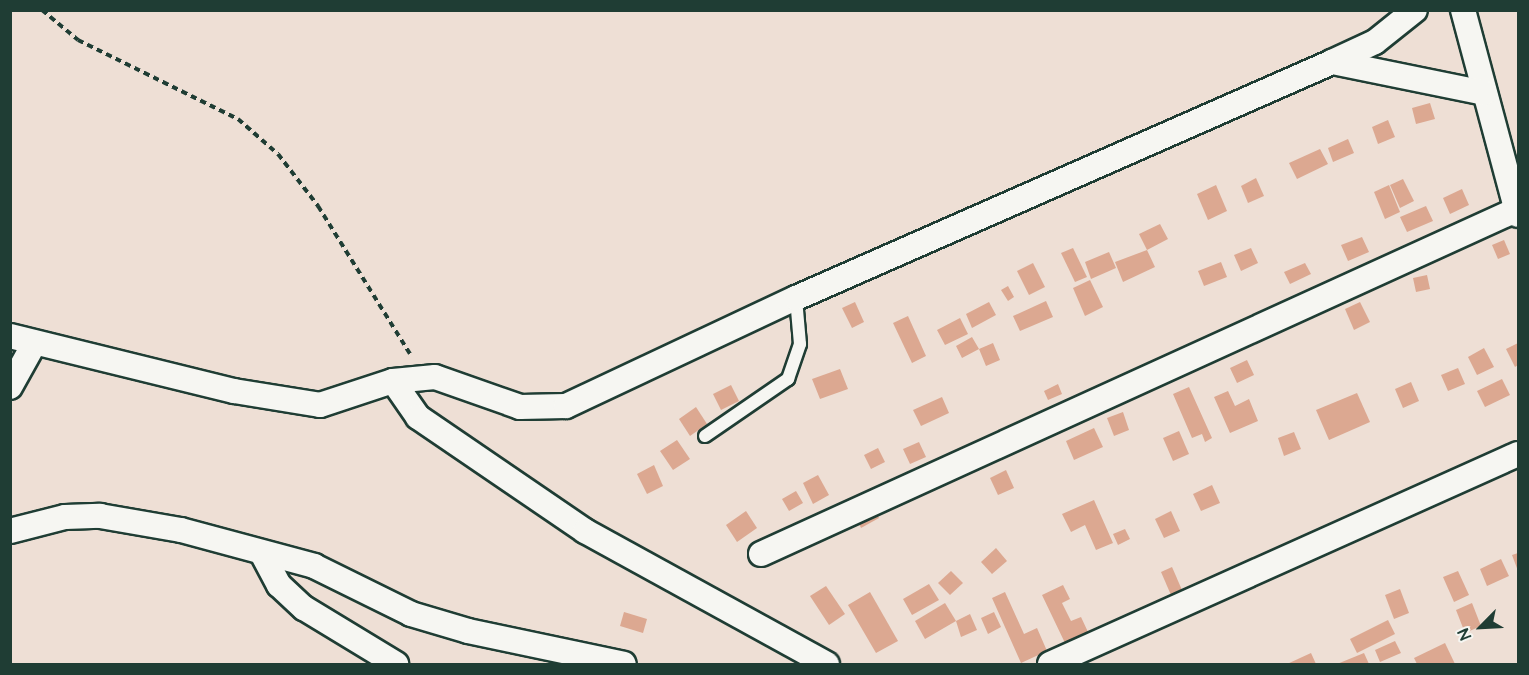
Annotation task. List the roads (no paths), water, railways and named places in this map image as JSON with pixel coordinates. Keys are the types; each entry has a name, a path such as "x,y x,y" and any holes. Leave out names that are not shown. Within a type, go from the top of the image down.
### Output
{"street":[{"path":"10,336 234,391 320,405 393,381 435,377 520,407 566,406 796,298 1375,42 1415,10"},
{"path":"761,554 1517,213 1463,10"},
{"path":"1332,62 1484,93"},
{"path":"10,387 35,342"},
{"path":"393,381 418,417 585,531 827,664"},
{"path":"1050,664 1518,454"},
{"path":"10,531 65,517 100,516 181,530 262,555 314,566 411,614 457,627 624,664"},
{"path":"262,555 279,585 304,608 396,664"}],"lane":[{"path":"705,436 788,379 800,344 796,298"}]}
